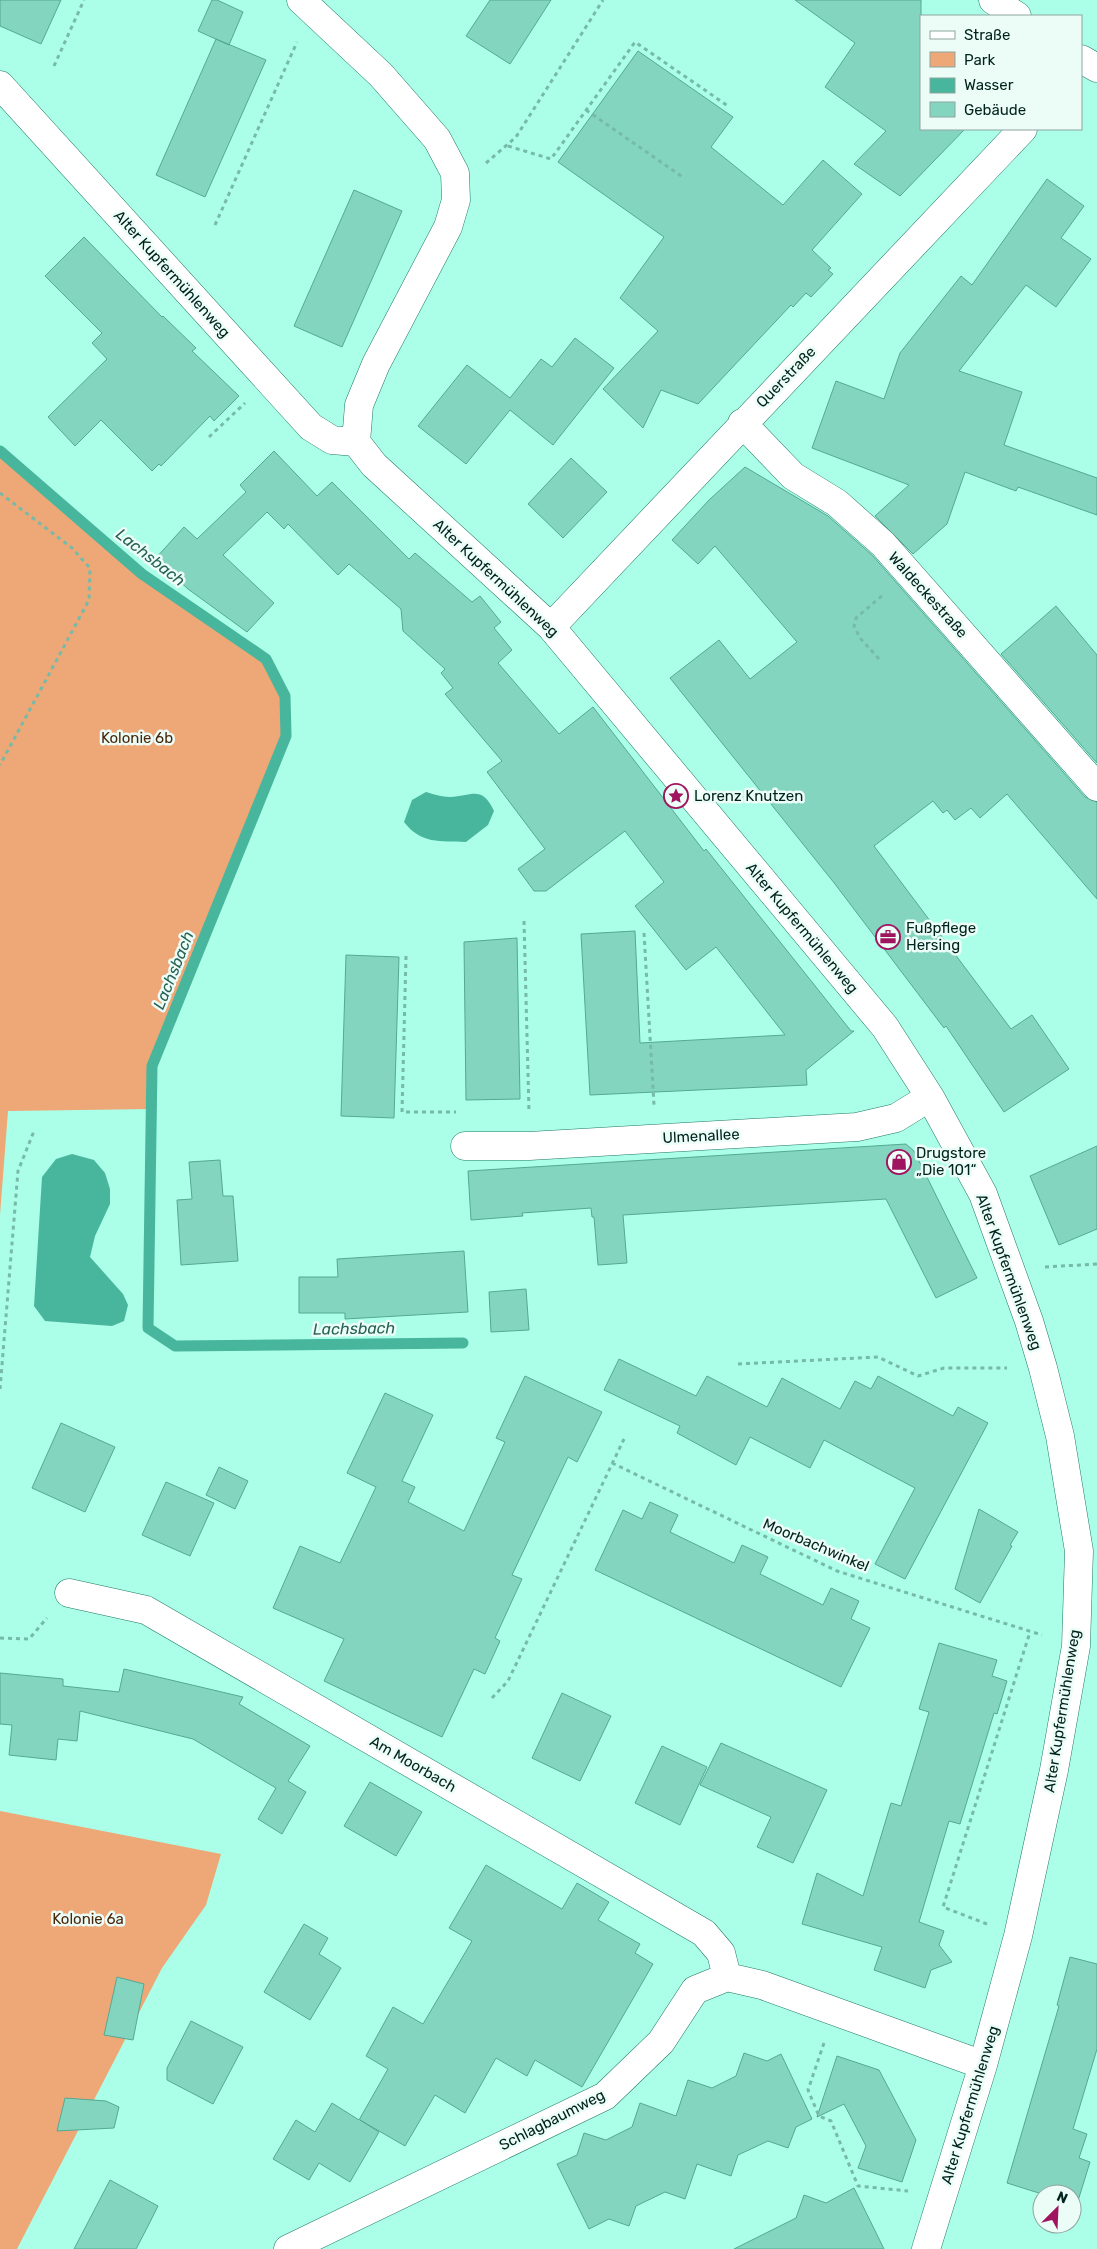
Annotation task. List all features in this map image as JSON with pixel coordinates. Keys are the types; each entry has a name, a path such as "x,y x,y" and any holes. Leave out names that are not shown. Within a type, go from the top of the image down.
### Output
{"street":[{"path":"993,0 1016,15"},
{"path":"306,5 388,82 437,139 455,173 456,200 448,228 376,364 359,405 356,442"},
{"name":"Alter Kupfermühlenweg","path":"0,85 311,426 332,440 356,442 374,465 551,627 885,1027 930,1097 983,1194 1043,1368 1060,1436 1078,1551 1076,1646 1054,1770 1018,1936 984,2066 926,2249"},
{"name":"Querstraße","path":"551,627 742,423 1022,130"},
{"name":"Waldeckestraße","path":"742,423 794,476 837,503 883,544 1097,786"},
{"name":"Ulmenallee","path":"465,1146 529,1146 857,1127 896,1118 930,1097"},
{"name":"Am Moorbach","path":"70,1593 146,1610 704,1933 721,1953 727,1977"},
{"path":"727,1977 762,1985 984,2066"},
{"name":"Schlagbaumweg","path":"292,2248 605,2096 660,2042 694,1990 727,1977"}],"path":[{"path":"54,66 84,0"},
{"path":"603,0 516,137 508,146 551,159 636,42 728,106"},
{"path":"215,225 306,5"},
{"path":"586,110 684,178"},
{"path":"209,437 269,380"},
{"path":"0,493 72,548 90,568 90,576 89,600 0,765"},
{"path":"879,659 860,638 854,626 856,618 908,572"},
{"path":"524,921 529,1146"},
{"path":"644,933 656,1138"},
{"path":"406,956 402,1112 460,1112"},
{"path":"519,1113 529,1113"},
{"path":"0,1389 18,1171 34,1131"},
{"path":"1012,1274 1051,1265 1097,1264"},
{"path":"738,1364 878,1357 918,1376 944,1368 1043,1368"},
{"path":"492,1698 508,1682 624,1439"},
{"name":"Moorbachwinkel","path":"612,1463 837,1571 1076,1646"},
{"path":"0,1638 29,1639 70,1593"},
{"path":"982,1922 943,1908 1030,1632"},
{"path":"836,2012 808,2090 819,2116 831,2121 858,2186 943,2196"}],"green space":[{"name":"Kolonie 6b","path":"0,451 142,574 266,659 285,696 286,736 222,907 152,1066 151,1109 8,1111 0,1215"},
{"name":"Kolonie 6a","path":"0,1811 221,1854 206,1905 162,1968 17,2249 0,2249"}],"water":[{"path":"426,792 447,797 470,794 481,795 490,803 494,811 488,825 466,842 448,842 424,838 410,829 404,822 412,800"},
{"path":"72,1154 94,1160 105,1173 110,1189 110,1204 95,1236 90,1257 123,1294 128,1305 124,1321 112,1326 45,1321 34,1306 42,1177 56,1159"}],"building":[{"path":"0,0 61,0 41,44 0,26"},
{"path":"212,0 217,0 243,12 229,45 198,31"},
{"path":"490,0 551,0 510,64 466,36"},
{"path":"795,0 921,0 920,130 964,130 900,196 854,164 886,131 825,87 855,43"},
{"path":"216,39 266,60 205,197 156,175"},
{"path":"638,51 733,117 711,147 783,205 823,160 862,194 812,250 831,268 828,270 833,274 811,297 806,293 793,307 791,305 698,404 661,390 643,428 603,389 658,331 620,298 664,237 558,162"},
{"path":"1047,179 1084,206 1061,238 1091,259 1056,307 1026,285 959,371 1022,392 1004,445 1097,478 1097,515 1018,487 1016,491 965,472 947,524 913,554 875,516 909,485 812,448 836,381 884,399 900,353 961,276 972,285"},
{"path":"354,190 402,211 342,347 294,326"},
{"path":"84,237 162,317 196,348 192,351 239,396 214,421 210,416 161,466 159,464 152,471 101,420 75,446 48,417 107,359 92,343 102,333 45,276"},
{"path":"575,338 614,368 553,445 510,410 466,464 418,426 467,365 510,398 541,359 552,367"},
{"path":"274,451 317,496 332,482 409,559 415,553 472,602 480,596 501,622 494,628 512,650 498,663 559,734 593,707 704,851 706,849 851,1031 854,1031 806,1070 807,1085 590,1095 581,934 635,931 640,1043 785,1035 716,947 686,970 635,906 664,882 625,831 546,891 534,891 518,869 545,849 487,772 502,761 445,694 453,688 441,673 445,669 403,631 401,609 349,564 338,575 288,524 284,529 267,512 223,555 274,603 247,632 188,589 155,559 184,527 197,539 246,492 240,485"},
{"path":"571,458 607,492 563,538 528,504"},
{"path":"745,467 828,516 872,555 1085,797 1097,802 1097,899 1007,794 980,818 971,808 955,820 947,810 943,813 933,801 874,846 1011,1029 1032,1015 1069,1069 1004,1112 946,1026 944,1028 835,884 670,678 719,640 750,679 797,642 715,546 698,564 672,540 709,500"},
{"path":"1056,606 1097,655 1097,763 1001,654"},
{"path":"517,938 520,1099 466,1100 464,942"},
{"path":"346,955 399,957 394,1118 341,1116"},
{"path":"906,1144 914,1151 977,1278 936,1298 886,1199 623,1215 627,1263 598,1265 594,1217 592,1217 591,1208 522,1213 523,1216 471,1220 468,1171"},
{"path":"1097,1146 1097,1229 1059,1245 1030,1176"},
{"path":"220,1160 223,1196 233,1196 238,1261 181,1265 177,1200 192,1199 189,1162"},
{"path":"464,1251 468,1312 345,1319 345,1313 299,1313 299,1277 338,1277 337,1259"},
{"path":"526,1289 529,1330 491,1332 489,1292"},
{"path":"619,1359 696,1396 707,1376 767,1407 782,1378 840,1409 855,1381 871,1389 878,1376 953,1416 958,1407 988,1423 905,1579 875,1564 915,1488 824,1440 810,1468 750,1437 736,1465 677,1433 680,1426 604,1390"},
{"path":"525,1376 602,1412 577,1462 568,1457 512,1575 522,1579 495,1638 500,1641 485,1674 474,1669 442,1737 324,1681 344,1639 273,1608 300,1546 340,1563 376,1487 347,1473 385,1393 433,1415 402,1481 415,1487 408,1502 464,1531 505,1442 496,1438"},
{"path":"61,1423 115,1447 85,1512 32,1488"},
{"path":"219,1467 248,1481 235,1509 206,1495"},
{"path":"166,1482 214,1503 190,1556 142,1535"},
{"path":"650,1502 678,1515 670,1532 734,1563 742,1545 768,1557 760,1574 823,1605 831,1588 859,1601 851,1619 870,1628 841,1687 595,1570 623,1510 642,1519"},
{"path":"979,1509 1018,1532 980,1603 955,1589"},
{"path":"939,1643 997,1660 992,1676 1007,1681 997,1714 994,1713 960,1824 949,1821 919,1922 944,1931 939,1945 952,1962 931,1970 925,1988 874,1970 882,1947 802,1924 817,1873 863,1896 891,1803 901,1806 920,1743 929,1712 919,1709"},
{"path":"124,1669 243,1697 239,1704 310,1746 288,1781 306,1792 282,1834 258,1819 276,1788 193,1739 80,1711 77,1741 58,1739 56,1760 9,1755 12,1725 0,1724 0,1673 63,1679 63,1686 119,1692"},
{"path":"562,1693 611,1716 580,1781 532,1758"},
{"path":"721,1743 827,1790 793,1863 757,1847 771,1817 700,1785"},
{"path":"662,1746 707,1767 680,1825 635,1803"},
{"path":"370,1782 422,1812 396,1856 344,1826"},
{"path":"486,1865 562,1909 577,1883 609,1902 598,1920 640,1944 635,1953 653,1964 582,2087 535,2060 527,2076 496,2058 465,2113 435,2095 405,2146 360,2120 379,2132 350,2182 319,2163 309,2180 273,2159 296,2120 315,2132 332,2103 359,2120 388,2069 366,2056 393,2007 423,2024 472,1941 449,1928"},
{"path":"304,1924 328,1938 319,1954 341,1968 310,2020 264,1992"},
{"path":"1070,1957 1097,1964 1097,2049 1073,2129 1087,2134 1079,2158 1090,2162 1082,2188 1082,2184 1032,2184 1032,2191 1007,2183 1059,2006 1057,2005"},
{"path":"117,1977 144,1984 133,2040 104,2035"},
{"path":"191,2021 243,2047 213,2104 167,2080 167,2068"},
{"path":"744,2053 767,2061 781,2054 812,2119 796,2127 788,2148 768,2141 738,2155 731,2176 697,2164 685,2199 665,2192 636,2206 629,2226 609,2219 589,2229 557,2164 577,2155 584,2133 606,2140 632,2127 640,2103 676,2116 688,2080 712,2088 736,2076"},
{"path":"837,2056 879,2070 916,2140 902,2182 858,2168 866,2146 844,2104 817,2117"},
{"path":"65,2098 106,2101 119,2107 114,2128 57,2131"},
{"path":"110,2180 158,2206 147,2228 136,2249 74,2249"},
{"path":"854,2188 884,2249 734,2249 796,2218 804,2195 826,2203"}],"waterway":[{"name":"Lachsbach","path":"0,451 142,574 266,659 285,696 286,736 152,1066 148,1328 175,1346 463,1343"}],"place":[{"name":"Lorenz Knutzen","path":"676,796"},
{"name":"Fußpflege Hersing","path":"888,937"},
{"name":"Drugstore „Die 101“","path":"899,1162"}]}
